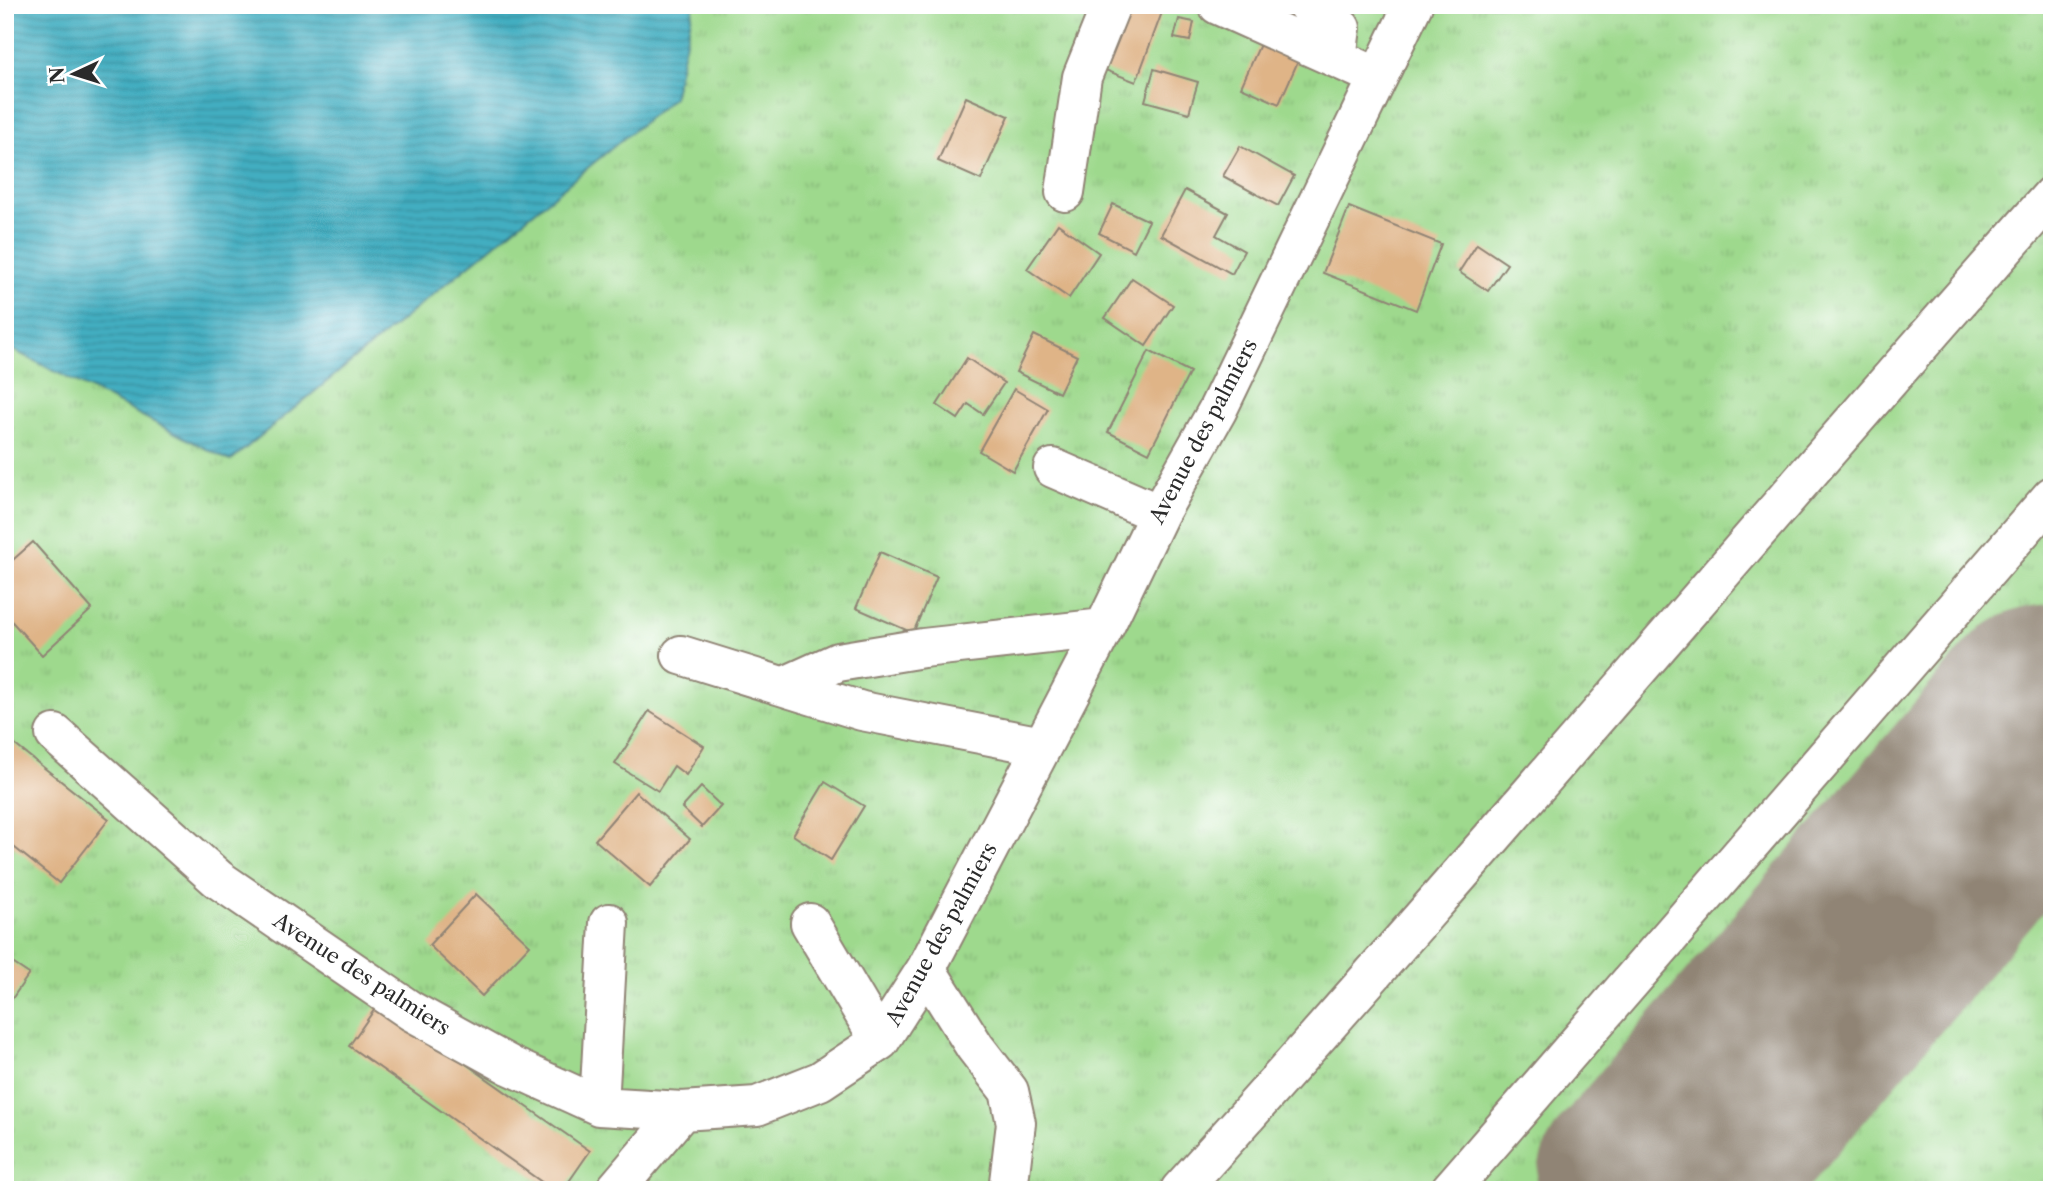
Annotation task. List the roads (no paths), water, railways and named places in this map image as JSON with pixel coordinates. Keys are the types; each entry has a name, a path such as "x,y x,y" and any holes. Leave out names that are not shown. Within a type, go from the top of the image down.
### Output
{"street":[{"path":"1065,191 1082,77 1111,5"},
{"path":"1219,5 1378,77"},
{"path":"1307,5 1341,29 1337,58"},
{"name":"Avenue des palmiers","path":"55,734 218,878 411,1011 511,1066 599,1105 682,1111 757,1106 820,1082 880,1041 926,969 1104,628 1159,514 1217,411 1413,5"},
{"path":"1180,1190 1365,986 1792,489 2052,195"},
{"path":"1053,468 1159,514"},
{"path":"1450,1190 2052,496"},
{"path":"787,685 838,662 923,648 1104,628"},
{"path":"681,655 787,685 862,711 1042,746"},
{"path":"599,1105 608,923"},
{"path":"810,923 880,1041"},
{"path":"926,969 975,1047 1009,1091 1016,1123 1008,1190"},
{"path":"615,1190 682,1111"}],"water":[{"path":"5,5 694,5 673,98 230,461 5,346"}]}
